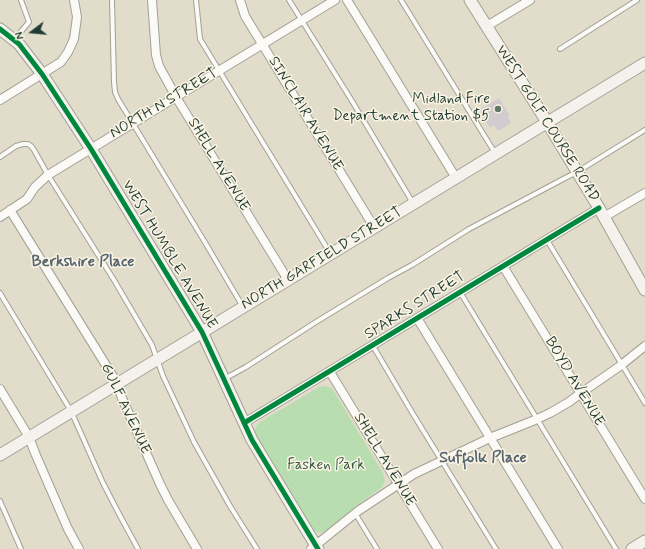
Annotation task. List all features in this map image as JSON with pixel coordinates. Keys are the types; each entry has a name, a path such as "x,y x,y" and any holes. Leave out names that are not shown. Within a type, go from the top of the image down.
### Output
{"main road":[{"name":"WEST GOLF COURSE ROAD","path":"470,0 602,213 645,290"},
{"name":"WEST HUMBLE AVENUE","path":"0,29 19,44 42,74 91,149 202,332 252,440 315,548"},
{"name":"NORTH GARFIELD STREET","path":"0,454 645,63"},
{"path":"632,549 645,541"}],"street":[{"path":"0,100 61,62 74,39 77,17 74,0"},
{"name":"SHELL AVENUE","path":"152,0 156,55 159,66 176,97 288,280"},
{"name":"SINCLAIR AVENUE","path":"240,0 245,16 374,227"},
{"name":"NORTH N STREET","path":"0,217 27,199 48,174 335,0"},
{"path":"347,0 456,178"},
{"path":"486,26 530,0"},
{"name":"SPARKS STREET","path":"244,423 547,240 645,193"},
{"name":"GULF AVENUE","path":"10,210 116,383 160,484 197,549"},
{"name":"BOYD AVENUE","path":"503,266 645,499"},
{"path":"417,318 558,549"},
{"path":"315,548 356,513 414,474 490,438 537,420 569,402 622,365 645,346"},
{"name":"SHELL AVENUE","path":"330,372 438,549"},
{"path":"0,389 29,437 34,453 68,529 80,549"}],"lane":[{"path":"14,40 29,22 21,0"},
{"path":"112,0 115,92 243,307"},
{"path":"196,0 200,39 330,254"},
{"path":"289,0 413,203"},
{"path":"401,0 496,153"},
{"path":"560,48 638,0"},
{"path":"223,379 246,367 316,322 469,229 577,172 645,130"},
{"path":"0,157 16,146 22,144 28,144 34,150 142,327 152,345 163,376 194,442 230,506 257,549"},
{"path":"547,240 645,403"},
{"path":"460,292 616,549"},
{"path":"0,293 71,411 103,483 138,549"},
{"path":"373,346 496,549"},
{"path":"0,501 21,549"},
{"path":"356,513 377,549"}],"path":[{"path":"263,442 263,435 269,428 274,418 285,409 304,398 308,397 314,399 325,392 332,399 336,408 342,415 344,430 347,437 374,461 374,484 365,492 357,493 346,499 334,516 326,522 318,522 300,494 285,478 284,469 272,456"},
{"path":"296,404 305,419 309,420 320,412 327,414 332,413 336,408"},
{"path":"316,414 319,418"}],"green space":[{"name":"Fasken Park","path":"324,386 333,390 383,473 385,481 382,487 325,531 319,533 313,530 256,436 255,430 260,422 319,387"}],"building":[{"path":"499,98 510,116 508,117 511,123 498,131 494,125 490,128 479,110"}],"cycle path":[{"path":"0,29 19,44 42,74 91,149 202,332 252,440 318,549"},
{"path":"244,423 599,208"}],"place":[{"name":"Midland Fire Department Station $5","path":"498,109"}],"district":[{"name":"Berkshire Place","path":"83,263"},
{"name":"Suffolk Place","path":"483,459"}]}
